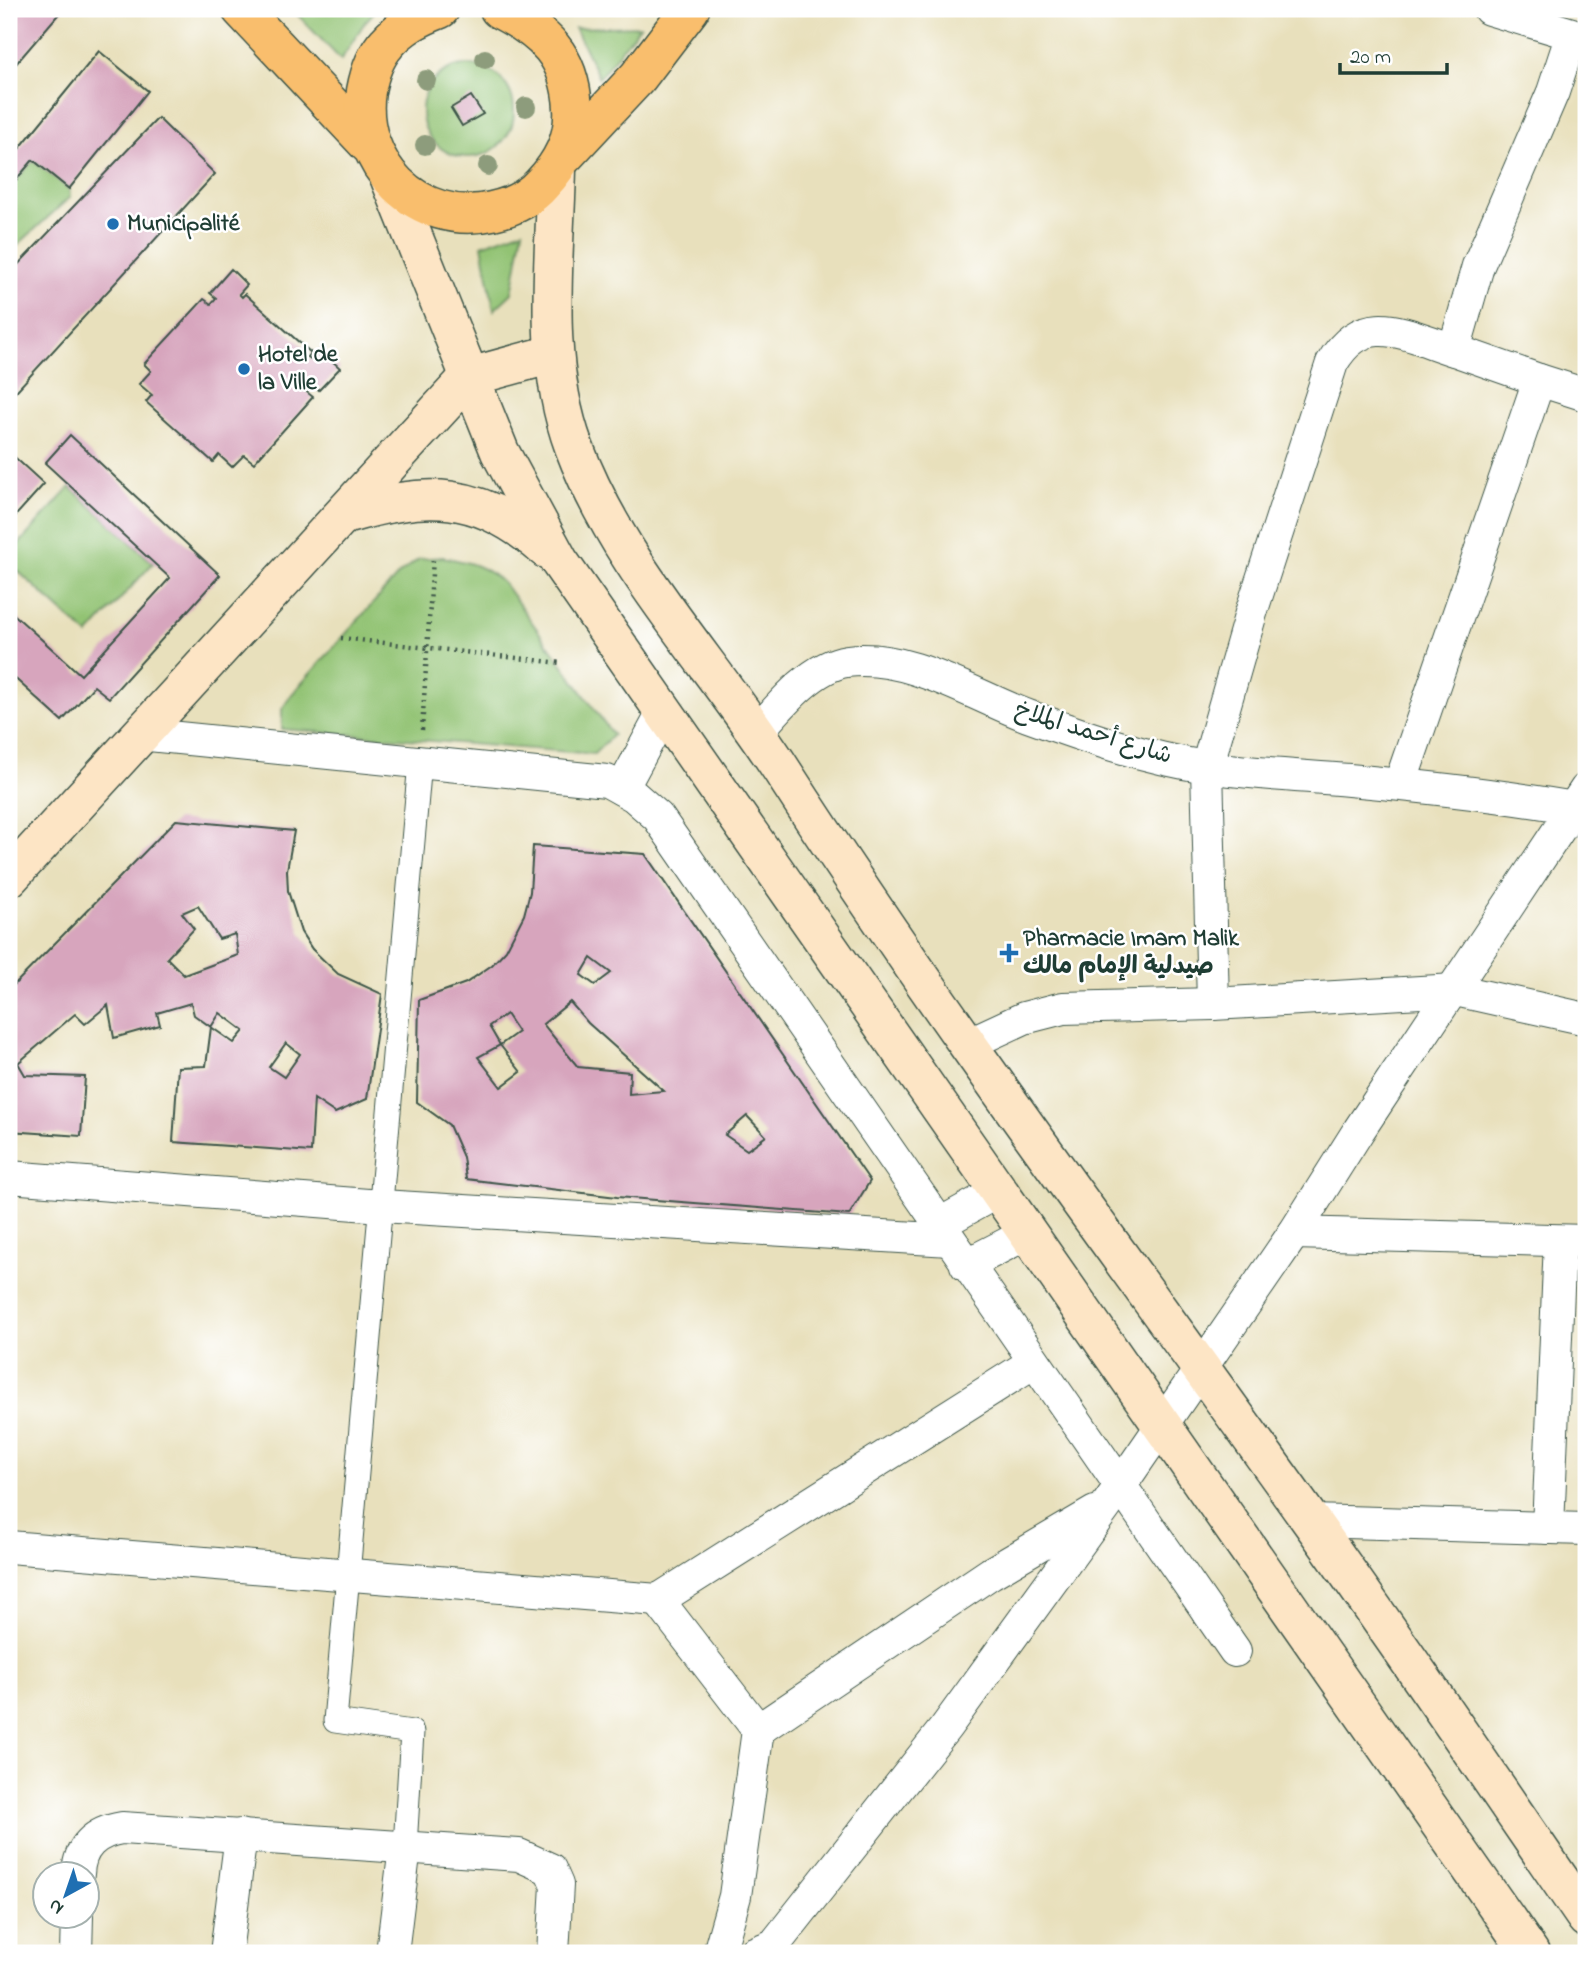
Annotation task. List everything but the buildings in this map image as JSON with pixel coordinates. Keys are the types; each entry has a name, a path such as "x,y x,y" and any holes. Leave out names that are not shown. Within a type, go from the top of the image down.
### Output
{"main road":[{"path":"241,9 369,145 390,179 500,452 559,561 996,1192 1162,1422 1530,1953"},
{"path":"369,145 363,110 369,75 386,44 412,20 440,9"},
{"path":"499,9 532,25 557,52 572,85 574,122 560,162 552,354 573,445 608,521 654,593 757,732 879,917 1311,1521 1586,1918"},
{"path":"390,179 415,200 445,212 477,215 508,208 526,197 638,77 690,9"},
{"path":"9,878 469,377 552,354"},
{"path":"344,515 421,497 468,502 500,514 559,561"}],"street":[{"path":"1454,350 1478,266 1553,92 1579,23 1489,9"},
{"path":"1213,1004 1207,767 1251,612 1332,363 1342,345 1357,334 1378,328 1454,350 1586,396"},
{"path":"1399,784 1539,380"},
{"name":"شارع أحمد الملاخ","path":"757,732 789,696 814,676 845,661 876,661 912,669 1028,716 1133,752 1207,767 1582,802"},
{"path":"622,789 664,711"},
{"path":"139,734 607,781 659,817 1034,1362 1113,1495 1235,1651"},
{"path":"392,1953 405,1847 412,1732 335,1721 419,762"},
{"path":"754,1953 774,1945 903,1782 1113,1495 1294,1233 1359,1130 1582,802"},
{"path":"970,1043 1024,1018 1063,1008 1213,1004 1455,990 1586,1019"},
{"path":"9,1177 380,1206 951,1243 1026,1234"},
{"path":"951,1243 996,1192"},
{"path":"1294,1233 1573,1241 1548,1528"},
{"path":"9,1547 658,1600 1034,1362"},
{"path":"758,1730 991,1573 1113,1495"},
{"path":"1311,1521 1586,1529"},
{"path":"658,1600 758,1730 735,1896 719,1953"},
{"path":"81,1860 83,1851 92,1838 107,1830 139,1828 519,1855 550,1869 557,1885 553,1953"},
{"path":"226,1953 242,1836"},
{"path":"76,1953 77,1930"}],"path":[{"path":"419,762 433,558"},
{"path":"341,638 561,663"}],"green space":[{"path":"292,9 377,9 365,22 341,60"},
{"path":"640,26 599,78 575,28"},
{"path":"468,65 486,68 501,78 511,93 514,111 511,129 501,144 486,154 468,157 450,154 435,144 425,129 422,111 425,93 435,78 450,68"},
{"path":"33,160 69,189 70,197 9,253 9,188"},
{"path":"523,230 512,293 494,310 482,245"},
{"path":"70,487 153,563 88,635 9,563 9,555"},
{"path":"443,557 484,569 505,585 613,735 594,754 282,729 282,709 292,694 400,573 419,559"}],"place":[{"name":"Municipalité","path":"113,224"},
{"name":"Hotel de la Ville","path":"244,369"},
{"name":"Pharmacie Imam Malik صيدلية الإمام مالك","path":"1009,953"}]}
